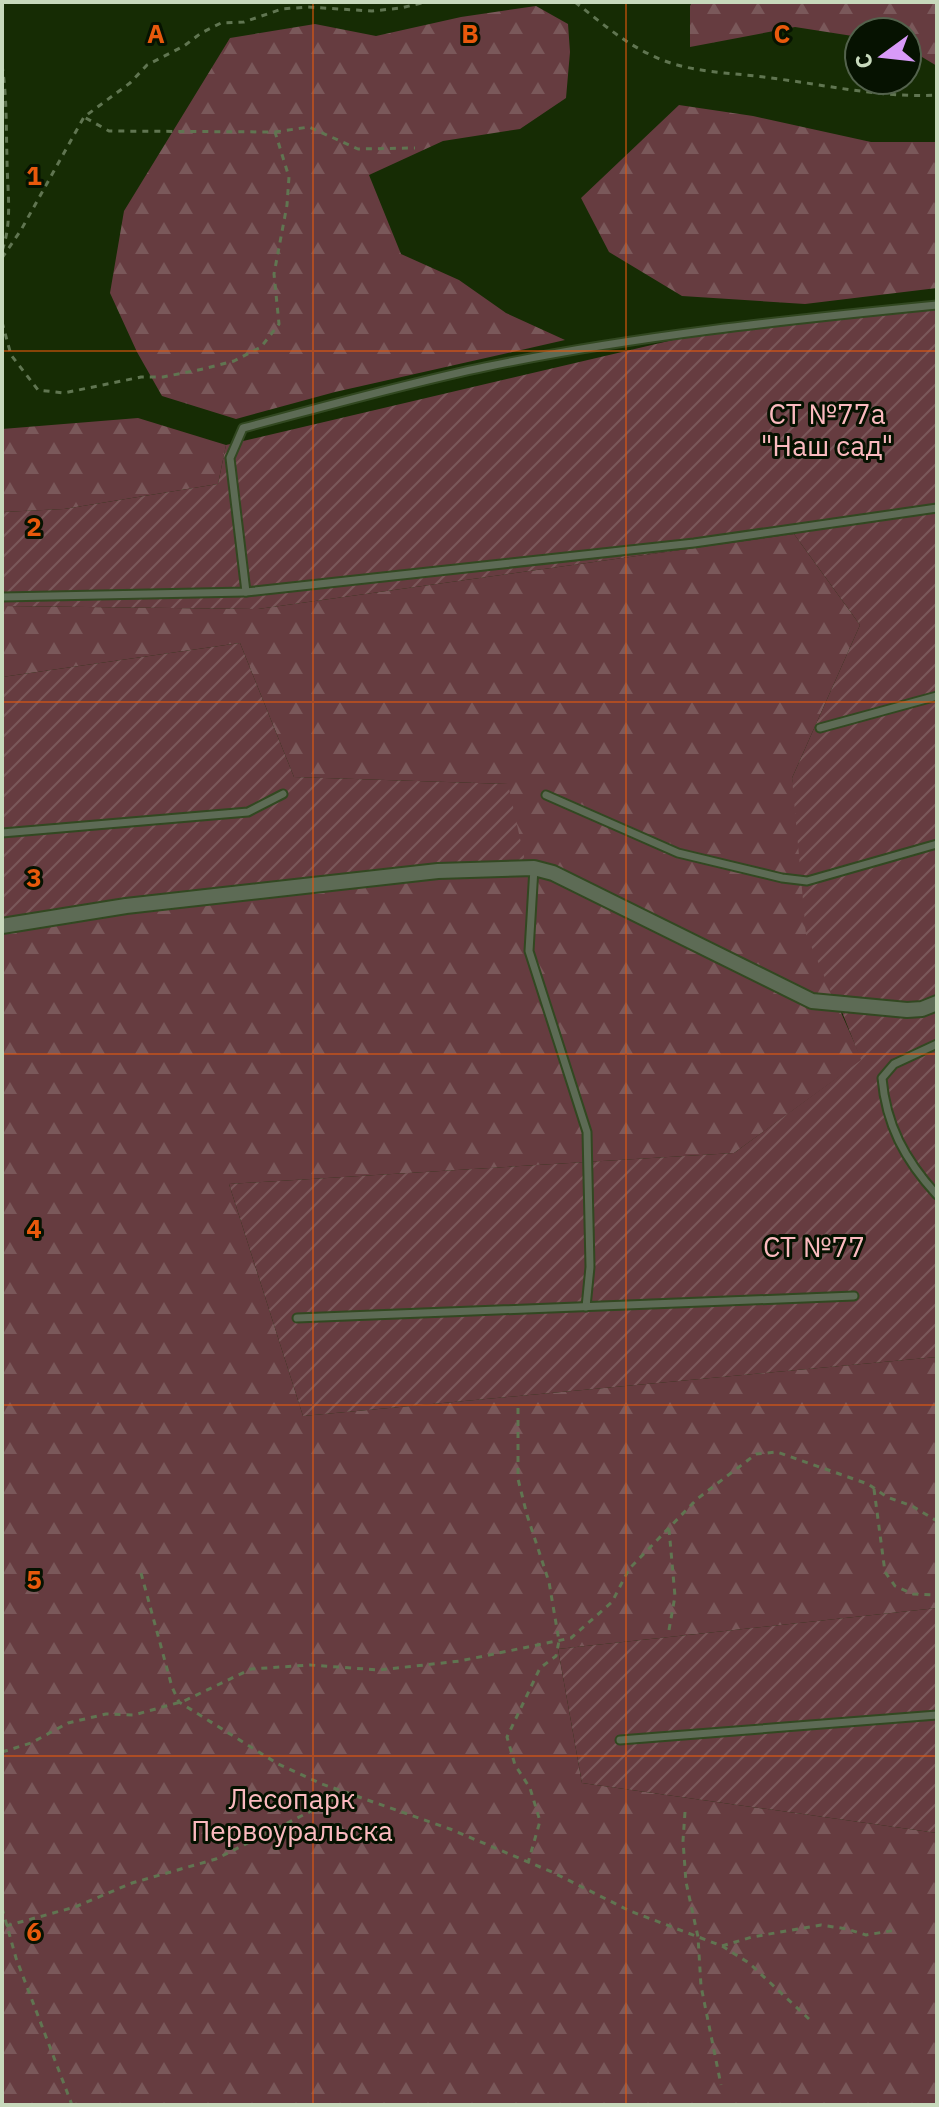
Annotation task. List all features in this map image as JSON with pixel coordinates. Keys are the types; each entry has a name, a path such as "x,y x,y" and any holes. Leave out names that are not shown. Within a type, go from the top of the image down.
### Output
{"street":[{"path":"2,926 126,906 438,871 534,868 553,873 812,1001 907,1010 922,1009 937,1003"}],"lane":[{"path":"246,592 230,458 243,428 483,367 627,341 741,325 937,305"},
{"path":"2,597 246,592 694,543 937,508"},
{"path":"820,728 937,696"},
{"path":"2,833 248,812 283,794"},
{"path":"546,795 678,853 782,878 807,881 937,844"},
{"path":"534,868 529,951 587,1132 590,1267 586,1307"},
{"path":"937,1044 894,1064 882,1078 884,1105 892,1131 915,1171 937,1195"},
{"path":"297,1318 854,1296"},
{"path":"620,1740 937,1715"}],"path":[{"path":"2,258 84,117 130,83 147,65 221,23 244,22 282,9 308,7 372,11 426,2"},
{"path":"575,2 623,39 653,56 701,71 771,77 849,91 937,95"},
{"path":"2,65 8,131 9,220 2,251"},
{"path":"84,117 109,131 275,132 309,127 358,149 415,148"},
{"path":"2,322 11,355 38,390 64,393 141,377 163,377 203,369 234,361 261,347 279,324 274,274 289,177 275,132"},
{"path":"518,1408 518,1479 549,1582 559,1641 556,1656 540,1668 507,1737 515,1765 530,1788 540,1821 528,1863"},
{"path":"2,1752 31,1743 68,1723 106,1714 134,1715 179,1702 251,1669 310,1665 379,1670 460,1661 571,1638 612,1602 629,1569 697,1499 756,1454 777,1452 874,1489 937,1521"},
{"path":"874,1489 885,1572 895,1586 913,1594 937,1595"},
{"path":"669,1529 675,1596 669,1630"},
{"path":"141,1573 172,1687 179,1702 278,1764 450,1829 630,1911 722,1946 749,1963 809,2019"},
{"path":"6,1926 75,1907 132,1883 216,1859 348,1792"},
{"path":"685,1812 683,1841 686,1882 698,1937 701,1986 721,2085"},
{"path":"2,1908 36,2015 72,2105"},
{"path":"722,1946 752,1937 821,1925 866,1935 896,1930"}],"green space":[{"path":"692,2 937,2 937,66 923,58 923,16 843,16 843,34 795,27 690,47"},
{"path":"536,6 568,24 570,52 566,98 520,129 443,141 369,175 401,254 459,280 506,313 565,340 335,392 236,419 162,396 137,352 110,293 124,211 230,38 315,24 376,36 461,17"},
{"path":"679,105 753,116 871,142 937,142 937,288 805,304 682,296 609,252 581,198"},
{"name":"СТ №77а \"Наш сад\"","path":"937,309 937,996 921,1003 834,999 806,934 792,778 860,625 794,534 258,609 2,606 2,512 64,509 218,484 226,445 707,332"},
{"path":"138,418 226,445 218,484 64,509 2,512 2,429"},
{"name":"Лесопарк Первоуральска","path":"794,534 860,625 792,778 835,999 862,1060 734,1153 229,1184 303,1416 937,1357 937,1608 558,1649 582,1783 937,1833 937,2105 2,2105 2,920 508,784 294,777 240,643 2,677 2,606 258,609"},
{"path":"240,643 294,777 508,784 527,870 173,895 2,920 2,677"},
{"name":"СТ №77","path":"937,1007 937,1357 303,1416 229,1184 734,1153 861,1060 842,1012 922,1013"},
{"path":"937,1608 937,1833 582,1783 558,1649"}]}
